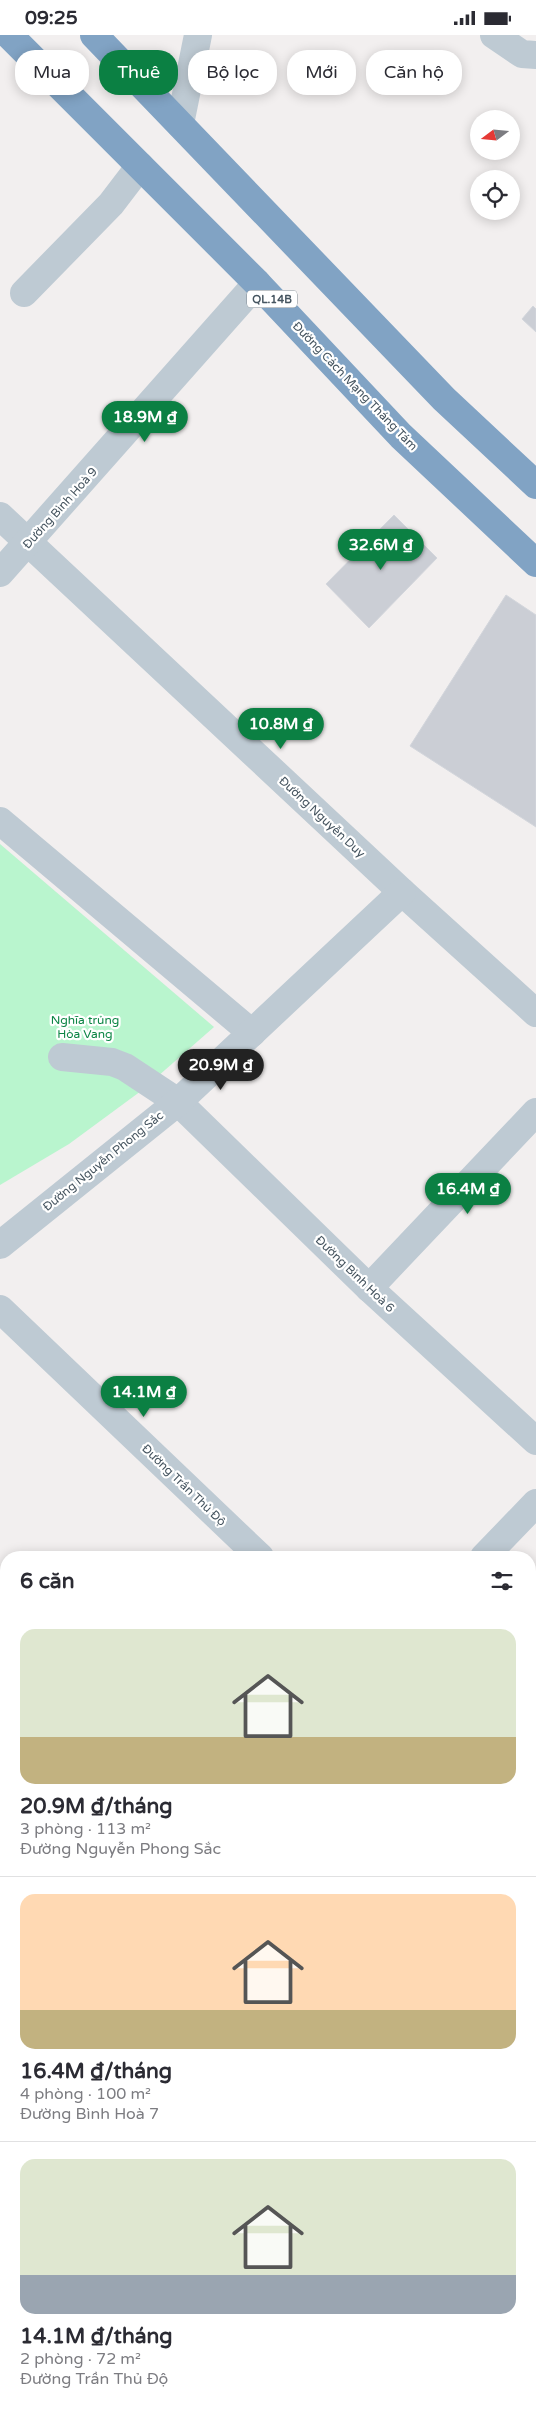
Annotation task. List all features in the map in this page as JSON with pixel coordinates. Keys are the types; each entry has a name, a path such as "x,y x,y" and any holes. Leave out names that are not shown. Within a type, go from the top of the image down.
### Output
{"highway":[{"name":"Đường Cách Mạng Tháng Tám","path":"8,35 257,283 401,436 536,563"},
{"path":"94,35 444,399 536,485"}],"street":[{"path":"180,124 198,35"},
{"path":"494,35 522,54 536,55"},
{"path":"24,293 111,204 140,166"},
{"name":"Đường Bình Hoà 9","path":"0,573 29,543 257,283"},
{"name":"Đường Nguyễn Duy","path":"0,515 402,892 536,1013"},
{"path":"0,821 252,1033"},
{"name":"Đường Nguyễn Phong Sắc","path":"0,1245 178,1101 402,892"},
{"name":"Đường Bình Hoà 6","path":"62,1057 112,1062 125,1067 178,1101 369,1288 536,1441"},
{"path":"369,1288 536,1112"},
{"name":"Đường Trần Thủ Độ","path":"0,1309 254,1551"},
{"path":"490,1551 536,1503"}],"green space":[{"name":"Nghĩa trủng Hòa Vang","path":"0,844 214,1027 141,1091 69,1144 0,1185"}],"building":[{"path":"533,306 536,309 536,332 522,319"},
{"path":"394,515 437,558 369,628 326,584"},
{"path":"506,595 536,615 536,827 410,746"}]}
